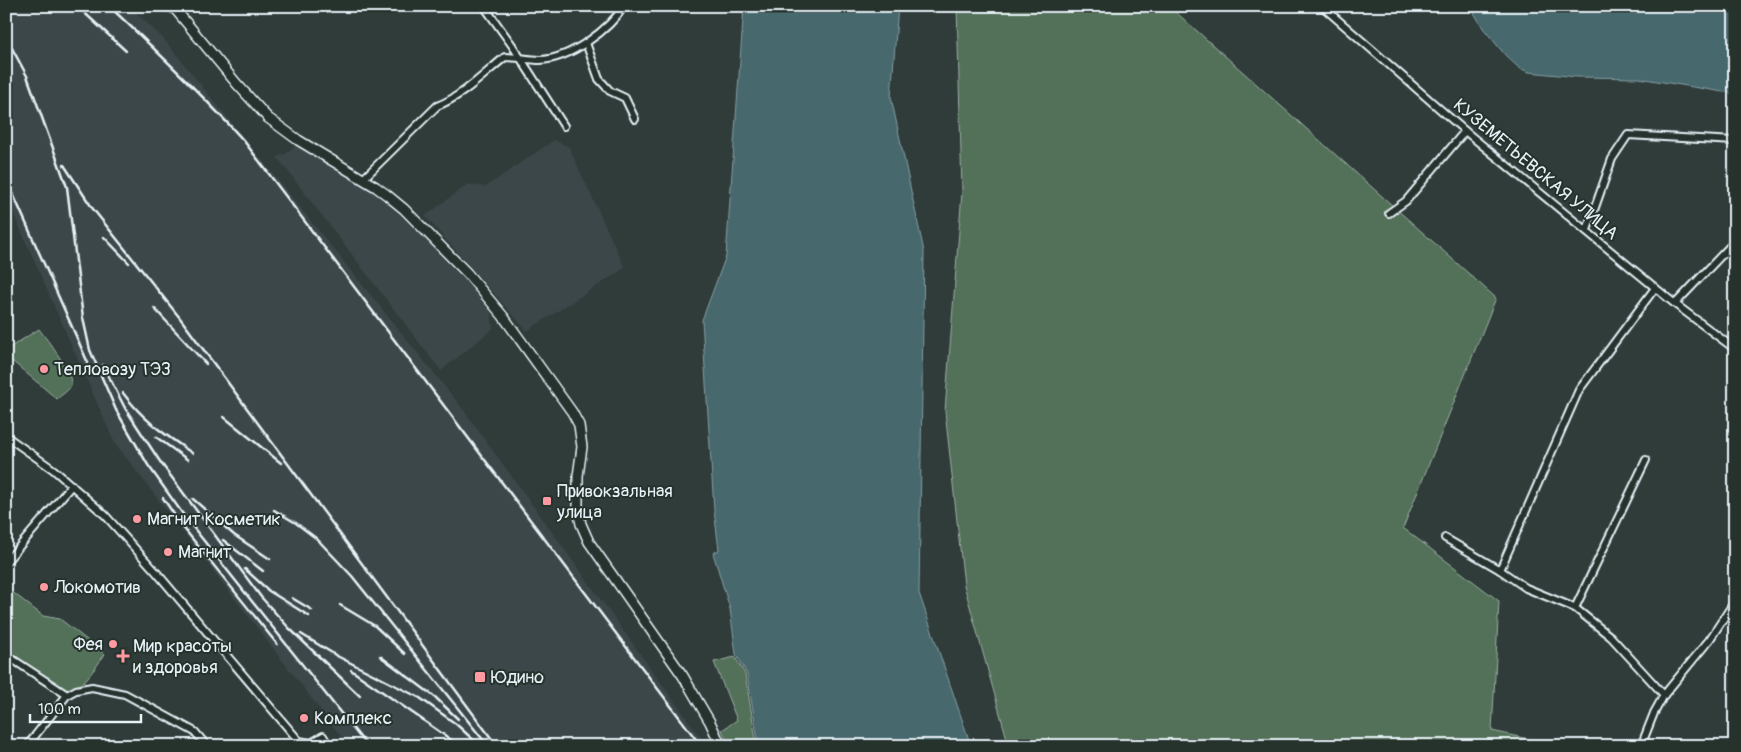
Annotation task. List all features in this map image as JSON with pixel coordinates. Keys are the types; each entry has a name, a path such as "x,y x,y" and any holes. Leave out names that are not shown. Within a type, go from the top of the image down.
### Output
{"main road":[{"path":"176,8 237,84 268,118 298,140 376,187 404,210 467,273 503,316 572,412 579,425 582,447 578,482 578,510 581,524 589,542 683,676 710,722 721,746"}],"street":[{"path":"160,6 176,8"},
{"path":"484,6 512,45 564,126"},
{"path":"363,179 437,106 465,90 505,57 538,60 552,59 567,54 586,43 617,18 624,6"},
{"name":"КУЗЕМЕТЬЕВСКАЯ УЛИЦА","path":"1322,6 1465,131 1655,288 1735,350"},
{"path":"586,43 599,79 610,91 625,98 635,120"},
{"path":"1389,213 1406,201 1465,131"},
{"path":"1587,230 1612,159 1628,135 1735,142"},
{"path":"1676,304 1735,241"},
{"path":"1500,570 1579,390 1655,288"},
{"path":"6,436 45,462 105,515 157,573 296,743 311,743 322,736 330,746"},
{"path":"1575,608 1646,460"},
{"path":"6,562 72,485"},
{"path":"1445,538 1500,570 1526,588 1575,608 1611,637 1664,695"},
{"path":"1641,746 1654,713 1664,695 1703,648 1735,601"},
{"path":"6,655 67,695"},
{"path":"27,746 67,695 76,690 92,687 124,694 194,732 207,746"}],"shaded area":[{"name":"Юдино","path":"6,6 129,6 164,39 463,409 707,746 348,746 114,442 6,197"},
{"path":"554,140 569,147 625,268 527,331 425,216 468,184 485,187"},
{"path":"296,145 380,195 491,308 493,329 441,371 277,157 285,154"}],"green space":[{"path":"957,6 1169,6 1496,298 1403,528 1499,601 1492,731 1560,746 1009,746 964,585 945,411 962,192"},
{"path":"39,329 59,356 71,379 70,387 57,399 6,356 6,350"},
{"path":"6,587 43,616 60,619 105,654 84,682 67,695 6,655"},
{"path":"735,657 745,674 757,746 729,746 722,730 737,720 714,662"}],"water":[{"path":"744,6 898,6 891,97 924,252 919,593 971,746 759,746 747,674 736,654 730,609 713,553 719,550 714,510 702,320 726,256"},
{"path":"1470,6 1735,6 1735,94 1639,78 1577,77 1529,72 1519,68 1506,56 1483,28"}],"railway":[{"path":"77,6 126,51"},
{"path":"109,6 178,72 244,141 701,746"},
{"path":"6,37 27,76 67,187 83,318 90,350 116,410 148,465 185,517 367,746"},
{"path":"64,165 93,209 180,318 497,746"},
{"path":"6,178 88,363"},
{"path":"104,237 129,263"},
{"path":"154,308 206,364"},
{"path":"103,365 125,408 161,463 261,597 289,628 360,696"},
{"path":"123,393 163,433 192,453"},
{"path":"224,417 281,463"},
{"path":"156,437 188,460"},
{"path":"163,498 182,526 277,644"},
{"path":"193,499 234,535 270,559"},
{"path":"274,510 296,523 317,539 352,576 488,746"},
{"path":"223,540 263,571"},
{"path":"245,569 269,591 309,616"},
{"path":"292,598 312,610"},
{"path":"340,605 375,626 405,654"},
{"path":"301,634 337,656 420,698 456,724 480,746"},
{"path":"380,656 435,697 458,719"},
{"path":"351,670 460,746"}],"place":[{"name":"Тепловозу ТЭ3","path":"44,369"},
{"name":"Привокзальная улица","path":"547,501"},
{"name":"Магнит Косметик","path":"137,519"},
{"name":"Магнит","path":"168,552"},
{"name":"Локомотив","path":"44,587"},
{"name":"Фея","path":"113,644"},
{"name":"Мир красоты и здоровья","path":"123,656"},
{"name":"Юдино","path":"480,677"},
{"name":"Комплекс","path":"304,718"}]}
